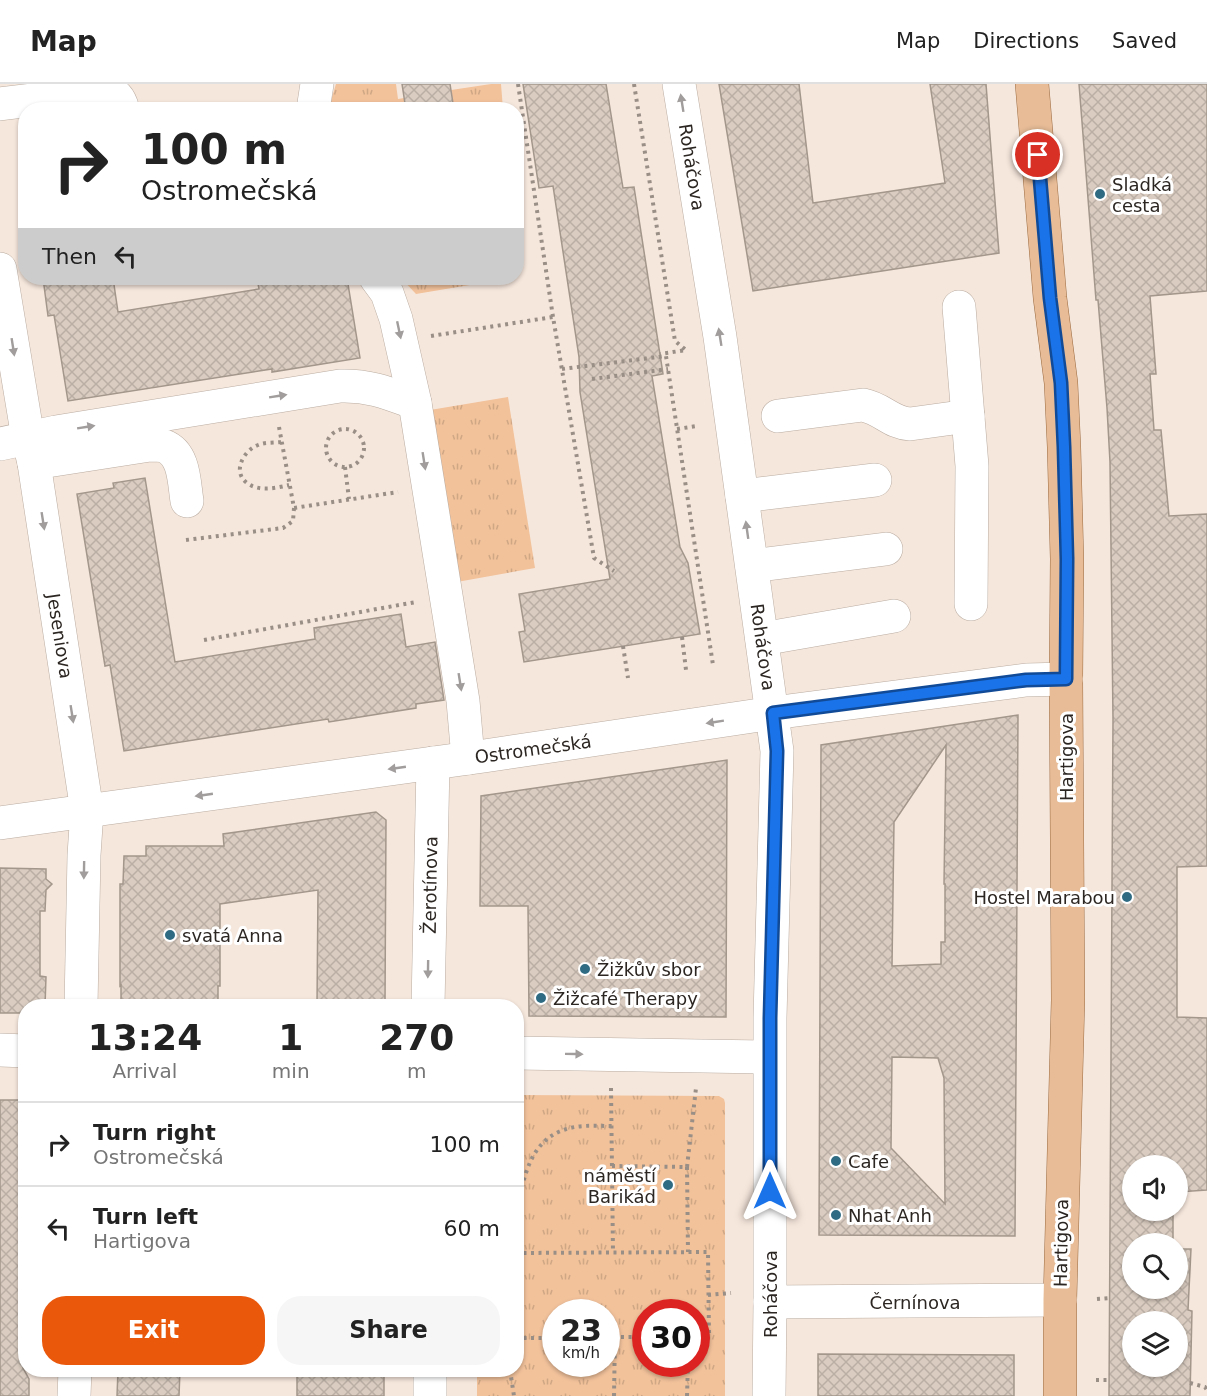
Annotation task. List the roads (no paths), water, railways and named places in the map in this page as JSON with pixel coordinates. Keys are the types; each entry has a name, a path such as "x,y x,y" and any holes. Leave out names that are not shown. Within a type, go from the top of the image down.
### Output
{"main road":[{"name":"Hartigova","path":"1032,84 1050,298 1062,405 1067,559 1068,1000 1060,1300 1060,1396"}],"street":[{"name":"Roháčova","path":"679,84 720,337 777,751 769,1057 769,1396"},
{"path":"0,104 105,91 115,94 121,102"},
{"name":"Jeseniova","path":"0,269 21,448 87,811 81,999"},
{"path":"381,285 387,293 396,319 415,403 463,701 468,758"},
{"path":"959,307 972,466 971,604"},
{"path":"21,448 56,432 340,386 376,389 415,403"},
{"path":"778,416 863,405 877,408 898,423 904,424 968,416"},
{"path":"21,448 164,446 176,454 181,464 187,501"},
{"path":"742,496 875,480"},
{"path":"752,566 886,549"},
{"path":"762,639 894,616"},
{"name":"Ostromečská","path":"0,823 773,713 1026,680 1066,679"},
{"name":"Žerotínova","path":"428,999 432,763"},
{"path":"0,1050 18,1051"},
{"path":"524,1053 769,1057"},
{"name":"Černínova","path":"770,1302 1060,1300"},
{"path":"74,1396 75,1377"},
{"path":"430,1377 430,1396"}],"place":[{"name":"Sladká cesta","path":"1100,194"},
{"name":"Hostel Marabou","path":"1127,897"},
{"name":"svatá Anna","path":"170,935"},
{"name":"Žižkův sbor","path":"585,969"},
{"name":"Žižcafé Therapy","path":"541,998"},
{"name":"Cafe","path":"836,1161"},
{"name":"náměstí Barikád","path":"668,1185"},
{"name":"Nhat Anh","path":"836,1215"}]}
